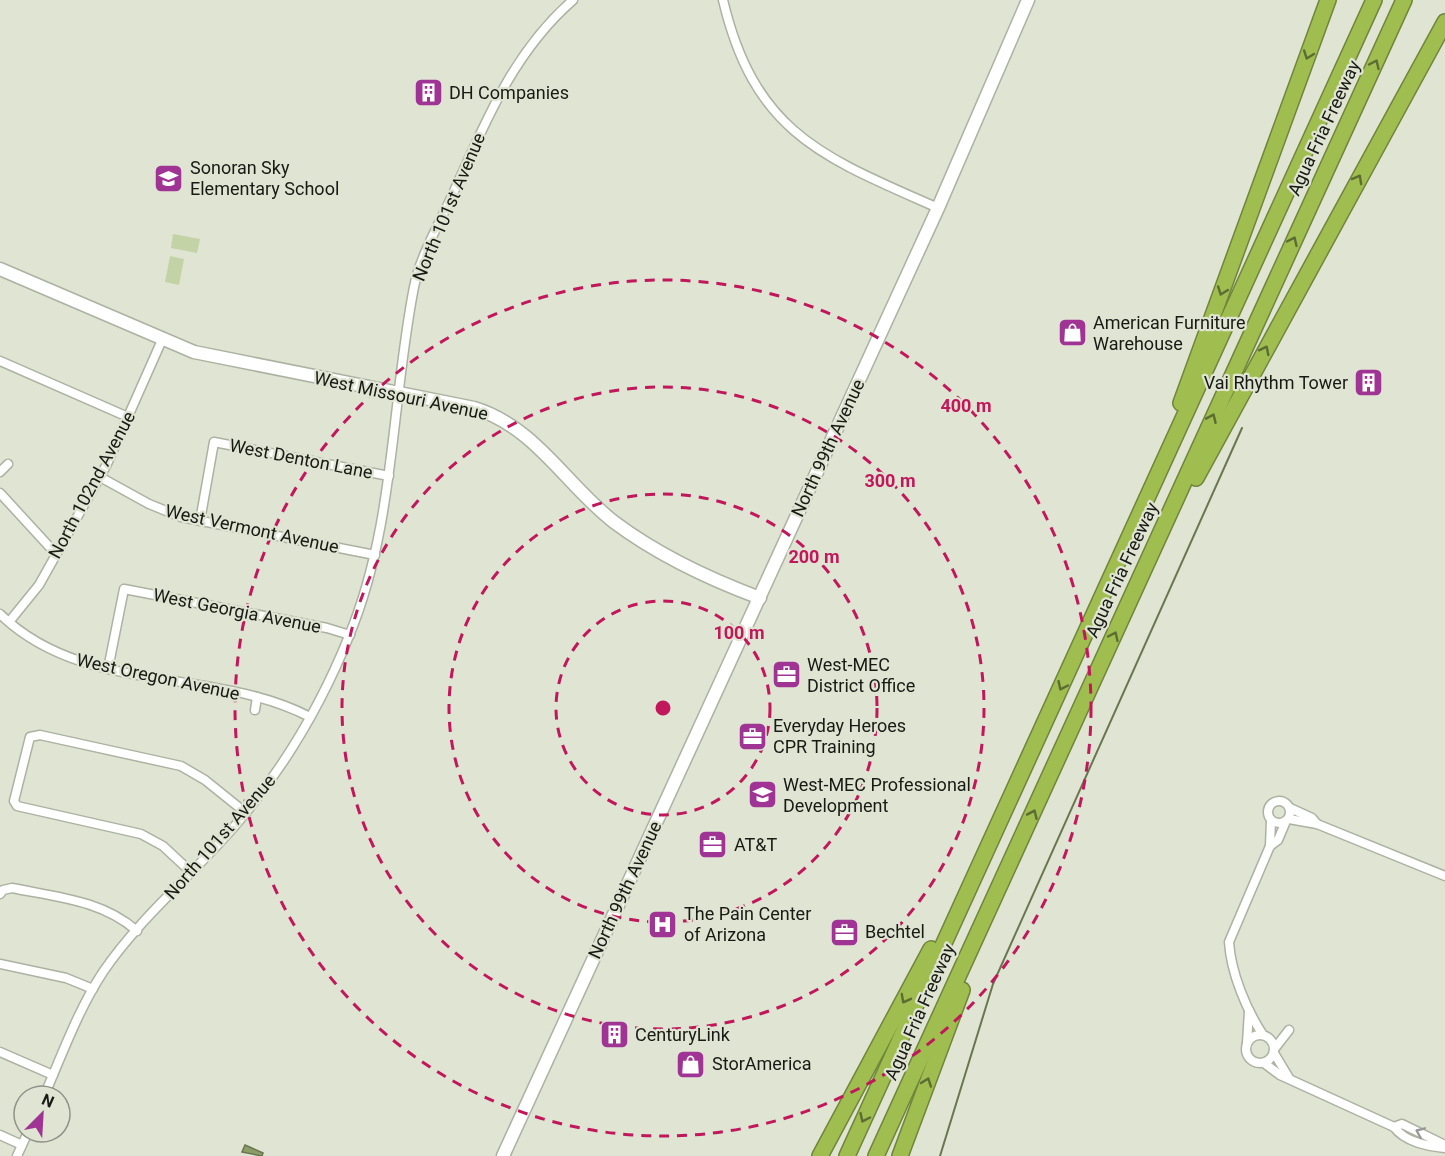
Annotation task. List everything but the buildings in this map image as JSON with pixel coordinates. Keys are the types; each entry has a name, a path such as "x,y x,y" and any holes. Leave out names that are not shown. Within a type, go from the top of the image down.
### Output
{"highway":[{"path":"1129,537 1328,0"},
{"name":"Agua Fria Freeway","path":"847,1156 1374,0"},
{"name":"Agua Fria Freeway","path":"876,1156 1404,0"},
{"path":"1154,547 1235,408 1445,22"},
{"path":"820,1156 951,910 984,856"},
{"path":"900,1156 1009,867"}],"main road":[{"name":"North 99th Avenue","path":"502,1156 938,208 1028,0"},
{"name":"West Missouri Avenue","path":"0,269 162,340 227,360 474,408 514,426 533,441 599,508 643,543 682,564 760,598"}],"street":[{"name":"North 101st Avenue","path":"49,1084 93,989 105,969 246,813 279,768 310,717 350,635 375,555 389,476 414,288 422,263 511,73 543,30 573,0"},
{"path":"723,0 734,42 747,72 774,111 794,130 838,163 938,208"},
{"name":"North 102nd Avenue","path":"9,622 30,598 100,477 162,340"},
{"path":"0,361 128,417"},
{"name":"West Denton Lane","path":"200,522 214,442 389,476"},
{"path":"0,472 8,464"},
{"name":"West Vermont Avenue","path":"100,477 156,508 200,522 375,555"},
{"path":"0,493 56,554"},
{"name":"West Georgia Avenue","path":"108,669 124,589 327,628 350,635"},
{"name":"West Oregon Avenue","path":"0,614 46,649 75,661 257,697 282,704 310,717"},
{"name":"West Oregon Avenue","path":"255,710 257,697"},
{"path":"192,873 163,846 141,834 17,806 14,801 30,737 40,735 171,763 197,774 246,813"},
{"path":"1289,1078 1249,1011 1230,957 1229,942 1270,846 1271,820 1268,810 1274,802 1284,801 1290,808 1312,818 1317,824"},
{"path":"1270,846 1278,840 1290,808"},
{"path":"1271,820 1280,824 1287,820 1317,824 1445,876"},
{"path":"1,892 12,888 101,907 137,931"},
{"path":"0,964 66,978 93,989"},
{"path":"1249,1011 1248,1057 1255,1062 1264,1063 1280,1075 1394,1127 1402,1124 1445,1146"},
{"path":"1247,1043 1253,1036 1266,1036 1288,1030 1264,1063"},
{"path":"0,1052 53,1075"},
{"path":"0,1135 22,1145 18,1156"}],"shaded area":[{"path":"173,234 200,239 197,253 171,248"},
{"path":"170,256 184,259 179,285 165,282"},
{"path":"245,1145 263,1153 262,1156 242,1152"}],"waterway":[{"path":"940,1156 993,984 1242,428"}],"place":[{"name":"DH Companies","path":"428,93"},
{"name":"Sonoran Sky Elementary School","path":"169,178"},
{"name":"American Furniture Warehouse","path":"1072,333"},
{"name":"Vai Rhythm Tower","path":"1369,383"},
{"name":"West-MEC District Office","path":"786,675"},
{"name":"Everyday Heroes CPR Training","path":"752,736"},
{"name":"West-MEC Professional Development","path":"762,795"},
{"name":"AT&T","path":"713,845"},
{"name":"The Pain Center of Arizona","path":"663,924"},
{"name":"Bechtel","path":"844,932"},
{"name":"CenturyLink","path":"614,1035"},
{"name":"StorAmerica","path":"691,1064"}]}
